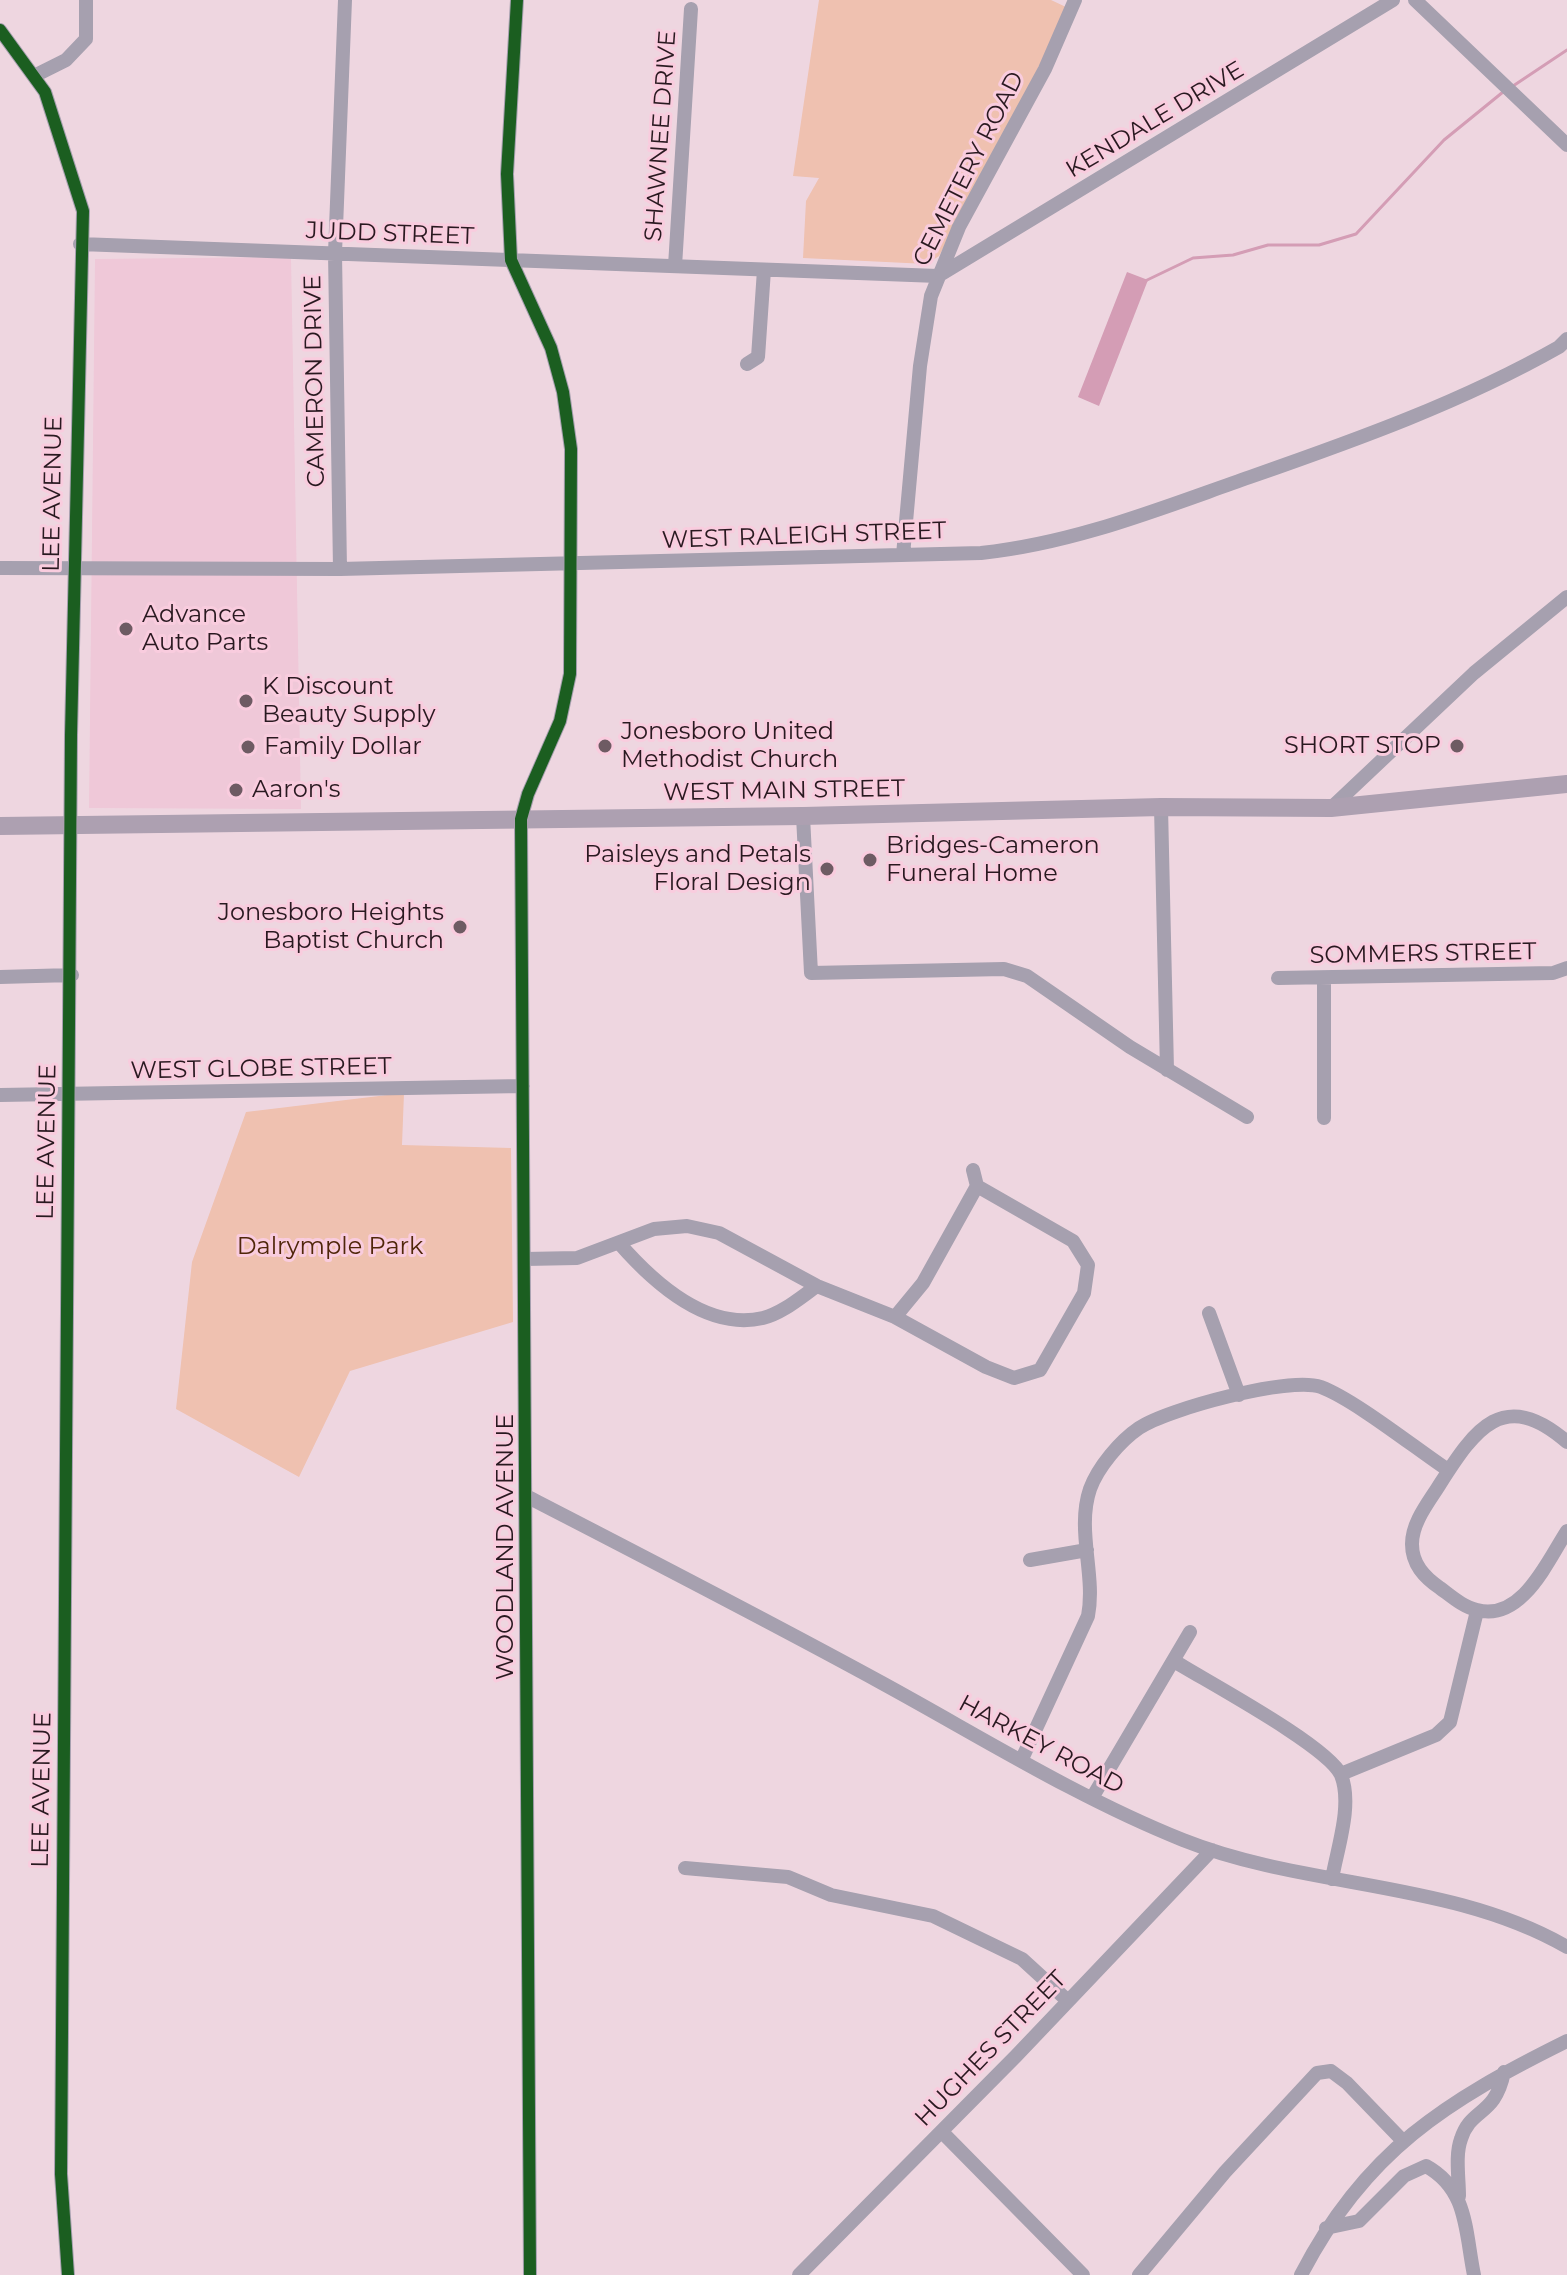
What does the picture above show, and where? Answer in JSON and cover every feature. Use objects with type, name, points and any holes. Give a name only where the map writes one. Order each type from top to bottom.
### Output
[{"type":"main road","name":"WEST MAIN STREET","points":[[2,822],[803,816],[1161,807],[1331,808],[1567,784]]},
{"type":"street","points":[[34,76],[66,60],[86,39],[86,0]]},
{"type":"street","name":"CAMERON DRIVE","points":[[340,569],[335,253],[345,0]]},
{"type":"street","points":[[511,260],[507,174],[517,0]]},
{"type":"street","name":"CEMETERY ROAD","points":[[903,555],[924,328],[938,276],[959,227],[1045,69],[1075,0]]},
{"type":"street","name":"KENDALE DRIVE","points":[[938,276],[1393,0]]},
{"type":"street","points":[[1415,0],[1567,145]]},
{"type":"street","name":"SHAWNEE DRIVE","points":[[675,266],[691,9]]},
{"type":"street","name":"LEE AVENUE","points":[[0,30],[34,76],[57,124],[83,211],[73,567],[61,2161],[68,2275]]},
{"type":"street","name":"JUDD STREET","points":[[80,244],[938,276]]},
{"type":"street","name":"WOODLAND AVENUE","points":[[511,260],[551,348],[563,392],[571,449],[569,678],[560,721],[528,794],[521,819],[528,1497],[530,2275]]},
{"type":"street","points":[[747,364],[758,357],[764,270]]},
{"type":"street","name":"WEST RALEIGH STREET","points":[[0,568],[340,569],[903,555],[1028,548],[1114,525],[1287,465],[1496,382],[1559,347],[1567,339]]},
{"type":"street","points":[[1331,808],[1474,673],[1567,597]]},
{"type":"street","points":[[1161,807],[1167,1070]]},
{"type":"street","points":[[803,816],[811,973],[1004,969],[1027,976],[1167,1070],[1247,1117]]},
{"type":"street","name":"SOMMERS STREET","points":[[1278,978],[1553,973],[1567,968]]},
{"type":"street","points":[[0,977],[72,975]]},
{"type":"street","points":[[1324,979],[1324,1118]]},
{"type":"street","name":"WEST GLOBE STREET","points":[[0,1095],[523,1086]]},
{"type":"street","points":[[895,1317],[923,1283],[977,1186],[973,1170]]},
{"type":"street","points":[[525,1259],[577,1258],[654,1229],[687,1226],[719,1233],[817,1286],[895,1317],[973,1361],[1014,1378],[1040,1370],[1084,1293],[1088,1265],[1073,1241],[977,1186]]},
{"type":"street","points":[[619,1243],[650,1278],[719,1316],[765,1318],[817,1286]]},
{"type":"street","points":[[1209,1313],[1239,1395]]},
{"type":"street","points":[[1021,1761],[1088,1616],[1092,1594],[1087,1550],[1089,1491],[1099,1472],[1127,1438],[1163,1416],[1293,1384],[1319,1387],[1448,1470]]},
{"type":"street","points":[[1567,1442],[1527,1417],[1503,1418],[1482,1425],[1448,1470],[1413,1529],[1411,1546],[1415,1566],[1431,1582],[1477,1611],[1502,1608],[1525,1594],[1567,1531]]},
{"type":"street","name":"HARKEY ROAD","points":[[528,1497],[881,1682],[1021,1761],[1159,1830],[1212,1850],[1458,1906],[1567,1947]]},
{"type":"street","points":[[1030,1560],[1087,1550]]},
{"type":"street","points":[[1341,1774],[1436,1735],[1450,1722],[1477,1611]]},
{"type":"street","points":[[1092,1798],[1190,1632]]},
{"type":"street","points":[[1174,1661],[1311,1746],[1341,1774],[1344,1808],[1332,1879]]},
{"type":"street","name":"HUGHES STREET","points":[[799,2275],[942,2132],[1212,1850]]},
{"type":"street","points":[[685,1868],[788,1877],[831,1895],[933,1916],[1022,1959],[1068,2001]]},
{"type":"street","points":[[1301,2275],[1326,2228],[1362,2180],[1402,2140],[1437,2112],[1504,2072],[1567,2041]]},
{"type":"street","points":[[1139,2275],[1225,2172],[1317,2073],[1331,2071],[1347,2083],[1402,2140]]},
{"type":"street","points":[[1474,2275],[1459,2196],[1460,2141],[1475,2117],[1488,2110],[1500,2094],[1504,2072]]},
{"type":"street","points":[[942,2132],[1083,2275]]},
{"type":"street","points":[[1326,2228],[1359,2221],[1404,2176],[1426,2166],[1446,2177],[1459,2196]]},
{"type":"shaded area","points":[[291,257],[301,809],[89,808],[95,259]]},
{"type":"shaded area","points":[[1127,272],[1148,280],[1099,406],[1078,397]]},
{"type":"green space","points":[[819,0],[1051,0],[1066,7],[1053,40],[939,256],[927,264],[803,258],[806,201],[819,178],[793,176]]},
{"type":"green space","name":"Dalrymple Park","points":[[404,1093],[402,1145],[511,1148],[513,1322],[350,1371],[299,1477],[176,1409],[192,1262],[246,1112]]},
{"type":"waterway","points":[[1513,86],[1567,50]]},
{"type":"waterway","points":[[1143,282],[1193,258],[1233,255],[1268,245],[1319,245],[1356,234],[1444,140],[1503,92]]},
{"type":"cycle path","points":[[517,0],[507,174],[511,260],[551,348],[563,392],[571,449],[570,674],[560,721],[528,794],[521,819],[530,2275]]},
{"type":"cycle path","points":[[0,30],[45,92],[83,211],[71,735],[61,2174],[68,2275]]},
{"type":"place","name":"Advance Auto Parts","points":[[126,629]]},
{"type":"place","name":"K Discount Beauty Supply","points":[[246,701]]},
{"type":"place","name":"Jonesboro United Methodist Church","points":[[605,746]]},
{"type":"place","name":"SHORT STOP","points":[[1457,746]]},
{"type":"place","name":"Family Dollar","points":[[248,747]]},
{"type":"place","name":"Aaron's","points":[[236,790]]},
{"type":"place","name":"Bridges-Cameron Funeral Home","points":[[870,860]]},
{"type":"place","name":"Paisleys and Petals Floral Design","points":[[827,869]]},
{"type":"place","name":"Jonesboro Heights Baptist Church","points":[[460,927]]}]
